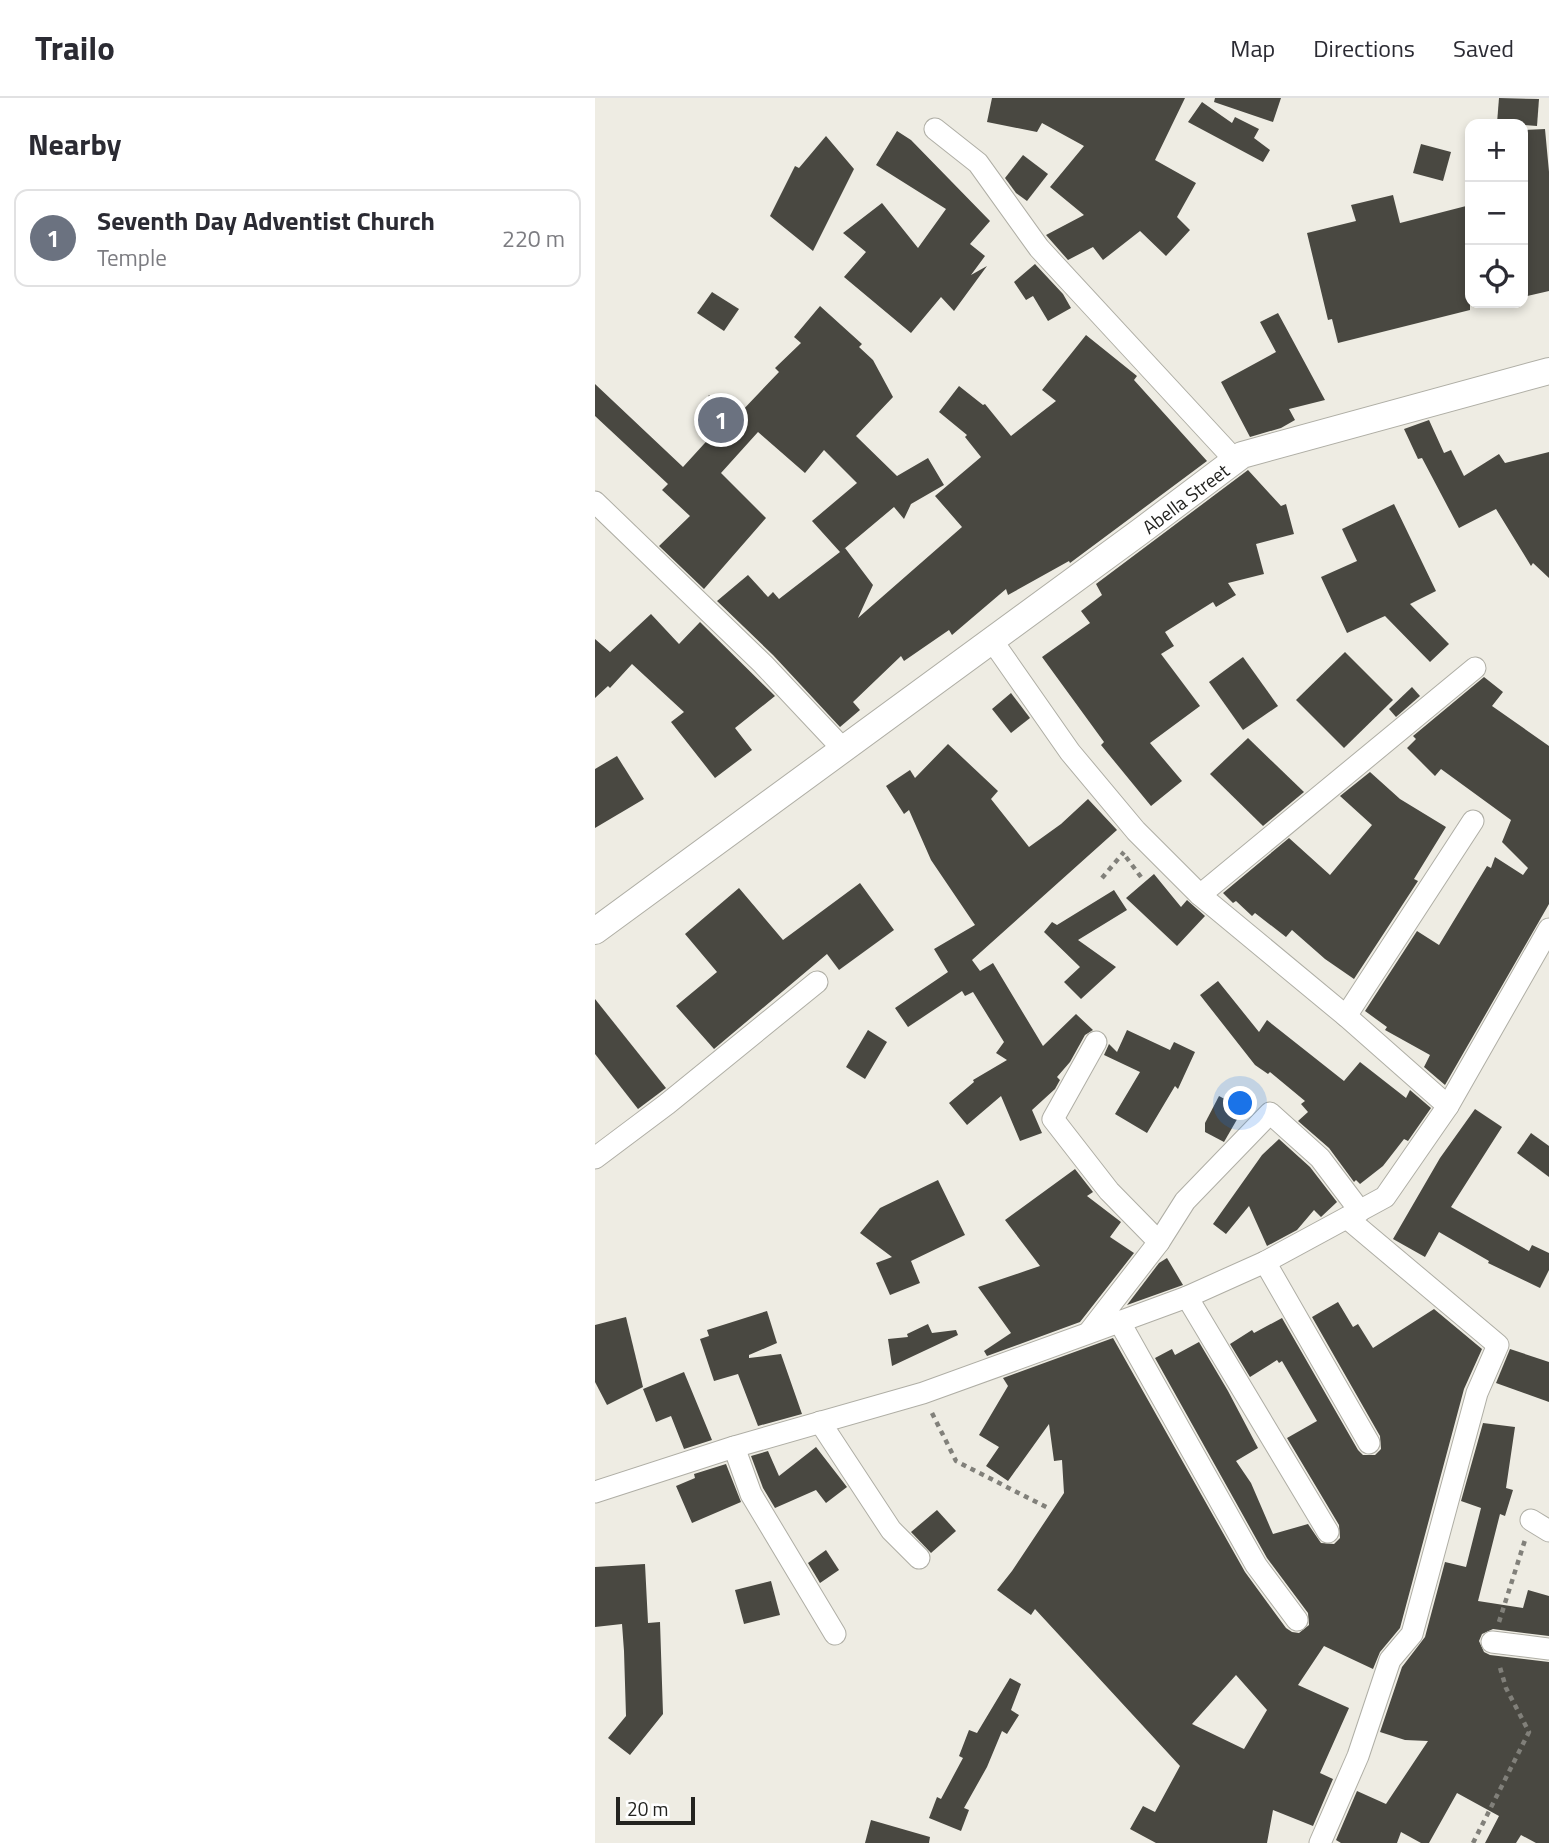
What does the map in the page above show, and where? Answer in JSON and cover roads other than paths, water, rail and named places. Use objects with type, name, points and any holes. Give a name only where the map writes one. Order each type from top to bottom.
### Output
[{"type":"street","points":[[935,129],[978,163],[1039,248],[1235,460]]},
{"type":"street","name":"Abella Street","points":[[595,931],[1242,455],[1549,371]]},
{"type":"street","points":[[595,502],[763,664],[843,749]]},
{"type":"street","points":[[991,639],[1070,752],[1136,831],[1200,895],[1346,1016],[1448,1106]]},
{"type":"street","points":[[1200,895],[1475,668]]},
{"type":"street","points":[[1346,1016],[1473,821]]},
{"type":"street","points":[[595,1492],[734,1447],[923,1393],[1187,1297],[1265,1262],[1385,1197],[1448,1106],[1549,929]]},
{"type":"street","points":[[595,1158],[667,1104],[817,982]]},
{"type":"street","points":[[1096,1042],[1053,1119],[1109,1191],[1160,1242]]},
{"type":"street","points":[[1089,1333],[1160,1242],[1185,1201],[1270,1113],[1319,1158],[1353,1214],[1499,1345],[1477,1393],[1412,1634],[1390,1660],[1358,1756],[1320,1843]]},
{"type":"street","points":[[1265,1262],[1369,1443]]},
{"type":"street","points":[[1187,1297],[1328,1532]]},
{"type":"street","points":[[1119,1321],[1256,1565],[1297,1620]]},
{"type":"street","points":[[820,1422],[891,1530],[919,1558]]},
{"type":"street","points":[[734,1447],[751,1494],[835,1634]]},
{"type":"street","points":[[1492,1642],[1549,1649]]},
{"type":"place","name":"Seventh Day Adventist Church","points":[[721,420]]}]
